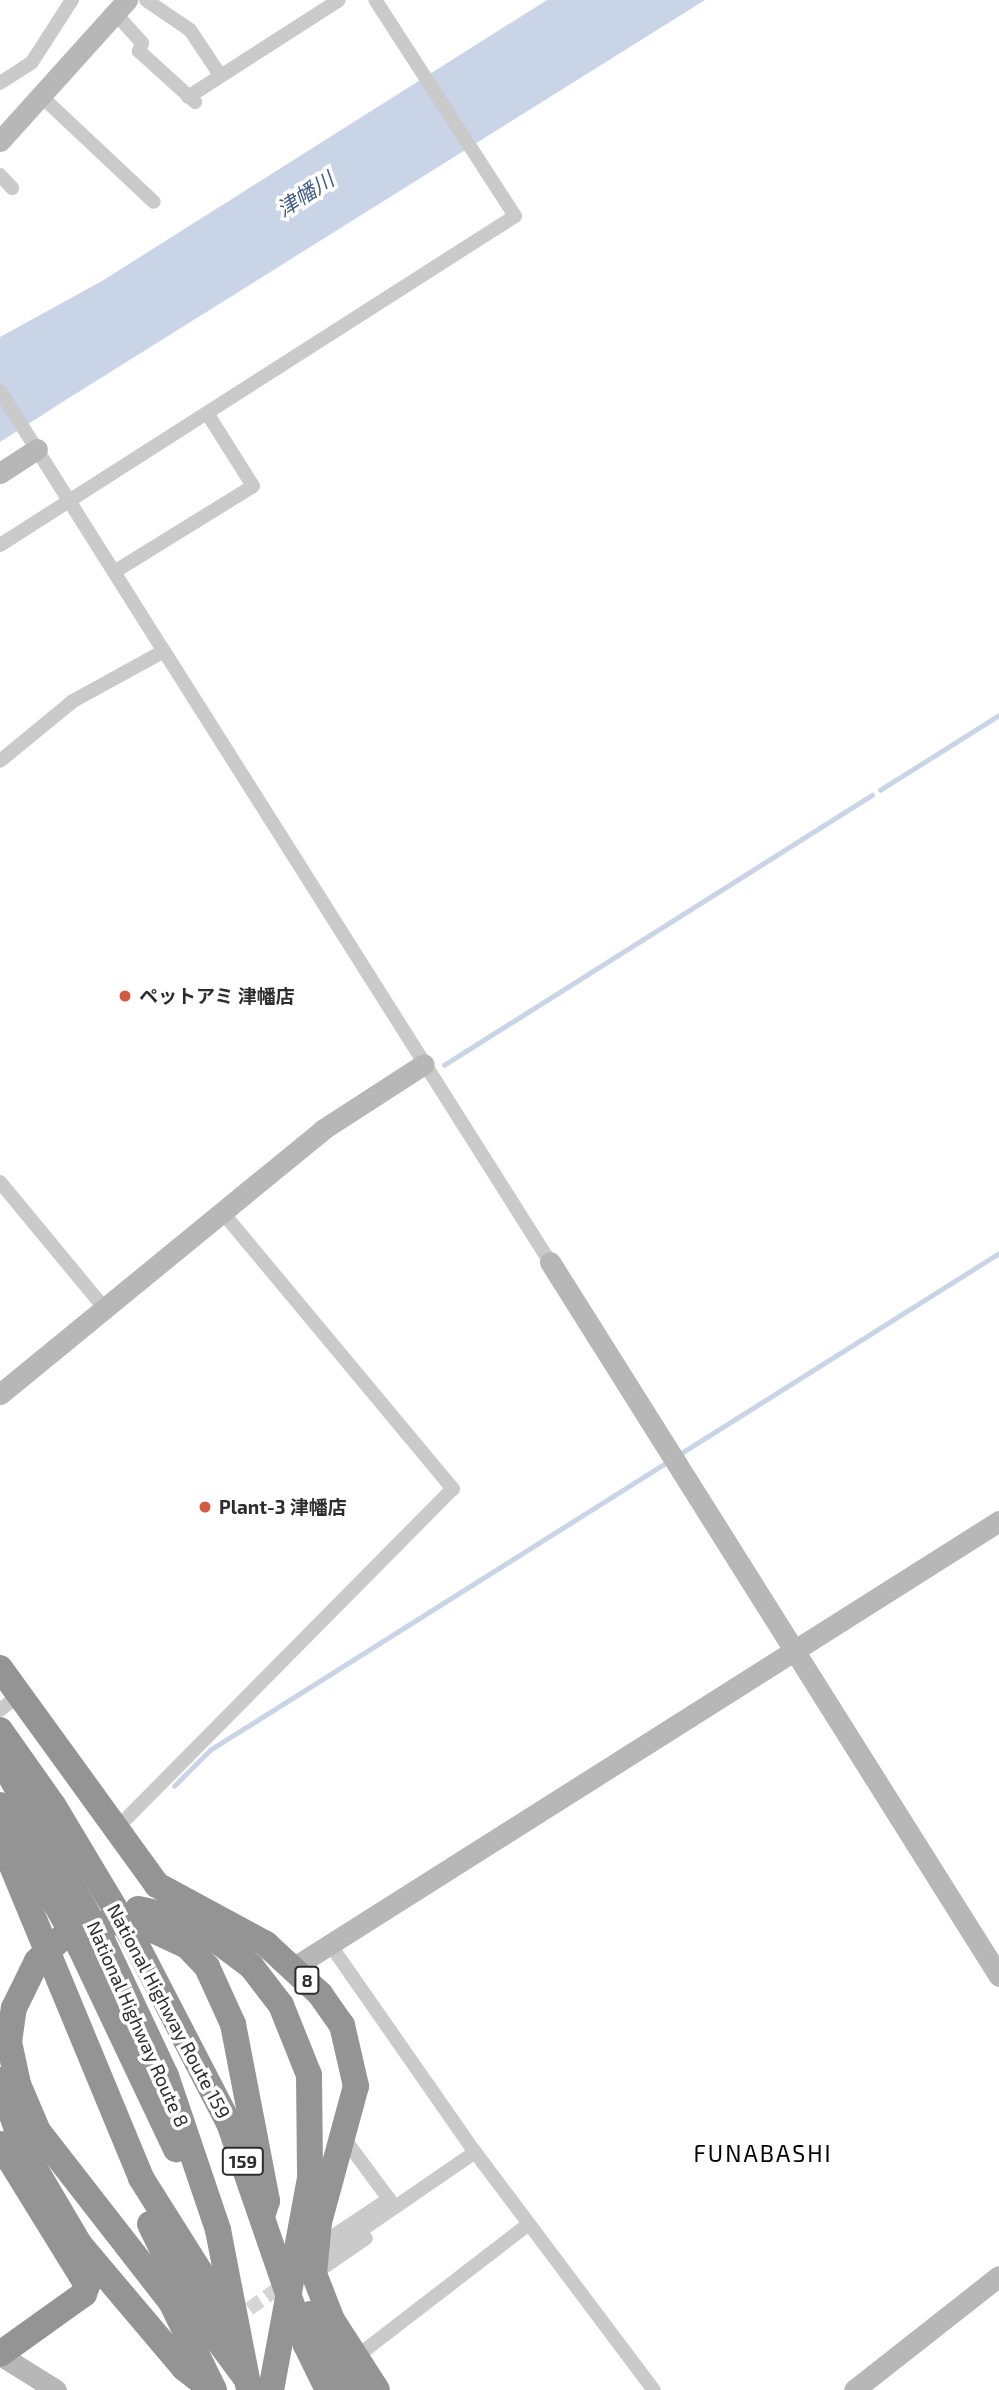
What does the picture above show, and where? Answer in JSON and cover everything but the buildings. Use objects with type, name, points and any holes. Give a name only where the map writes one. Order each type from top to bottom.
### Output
[{"type":"highway","name":"8","points":[[0,1668],[9,1703],[52,1735],[116,1830],[158,1885],[239,1925],[294,1967],[332,2008],[350,2044],[356,2086],[343,2137],[320,2257]]},
{"type":"highway","name":"National Highway Route 159","points":[[0,1730],[135,1942],[229,2123],[263,2213],[306,2345],[328,2390]]},
{"type":"highway","name":"National Highway Route 8","points":[[0,1758],[58,1908]]},
{"type":"highway","name":"National Highway Route 8","points":[[0,1805],[58,1908],[91,1943],[188,2135],[224,2258],[250,2390]]},
{"type":"highway","points":[[0,1837],[58,1908],[55,1966],[115,2116],[171,2234],[280,2390]]},
{"type":"highway","points":[[0,2009],[12,1971],[30,1943],[53,1925],[103,1908],[175,1917],[235,1951],[281,2005],[309,2075],[313,2130],[310,2178],[271,2390]]},
{"type":"highway","points":[[213,2390],[190,2333],[133,2250],[38,2132],[18,2084],[9,2042],[23,1982],[61,1939],[83,1928],[109,1922],[140,1924],[187,1946],[207,1967],[233,2024],[267,2201],[263,2213]]},
{"type":"highway","name":"National Highway Route 8","points":[[91,1943],[176,2149],[222,2306],[233,2390]]},
{"type":"highway","points":[[0,2080],[24,2151],[80,2245],[191,2379],[213,2390]]},
{"type":"highway","points":[[115,2116],[124,2165],[165,2259],[185,2296],[256,2390]]},
{"type":"highway","points":[[0,2144],[87,2285],[84,2294],[0,2355]]},
{"type":"highway","points":[[274,2249],[353,2390]]},
{"type":"highway","points":[[320,2257],[331,2320],[377,2390]]},
{"type":"street","points":[[0,83],[32,62],[72,0]]},
{"type":"street","points":[[146,0],[190,30],[220,75]]},
{"type":"street","points":[[2,132],[121,7],[142,43],[139,51],[191,99],[220,75],[339,0]]},
{"type":"street","points":[[0,545],[515,216],[416,58],[375,0]]},
{"type":"street","points":[[40,95],[154,202]]},
{"type":"street","points":[[0,175],[12,188]]},
{"type":"street","points":[[0,391],[999,1976]]},
{"type":"street","points":[[114,572],[253,486],[207,413]]},
{"type":"street","points":[[0,473],[37,449]]},
{"type":"street","points":[[0,761],[74,701],[164,651]]},
{"type":"street","points":[[0,1394],[322,1130],[424,1065]]},
{"type":"street","points":[[0,1182],[105,1309]]},
{"type":"street","points":[[116,1830],[453,1489],[222,1212]]},
{"type":"street","points":[[294,1967],[999,1521]]},
{"type":"street","points":[[329,1943],[475,2152],[654,2390]]},
{"type":"street","points":[[320,2257],[397,2217],[392,2203],[343,2137]]},
{"type":"street","points":[[320,2257],[392,2203],[475,2152]]},
{"type":"street","points":[[356,2357],[529,2224]]},
{"type":"street","points":[[854,2390],[999,2276]]},
{"type":"street","points":[[0,2355],[56,2390]]},
{"type":"water","name":"津幡川","points":[[547,0],[705,0],[72,396],[0,442],[0,337],[102,281]]},
{"type":"waterway","points":[[880,790],[999,715]]},
{"type":"waterway","points":[[444,1065],[872,795]]},
{"type":"waterway","points":[[680,1454],[999,1253]]},
{"type":"waterway","points":[[174,1786],[210,1750],[669,1461]]},
{"type":"tunnel","points":[[232,2321],[287,2282]]},
{"type":"place","name":"ペットアミ 津幡店","points":[[125,996]]},
{"type":"place","name":"Plant-3 津幡店","points":[[205,1507]]},
{"type":"district","name":"FUNABASHI","points":[[763,2153]]}]
